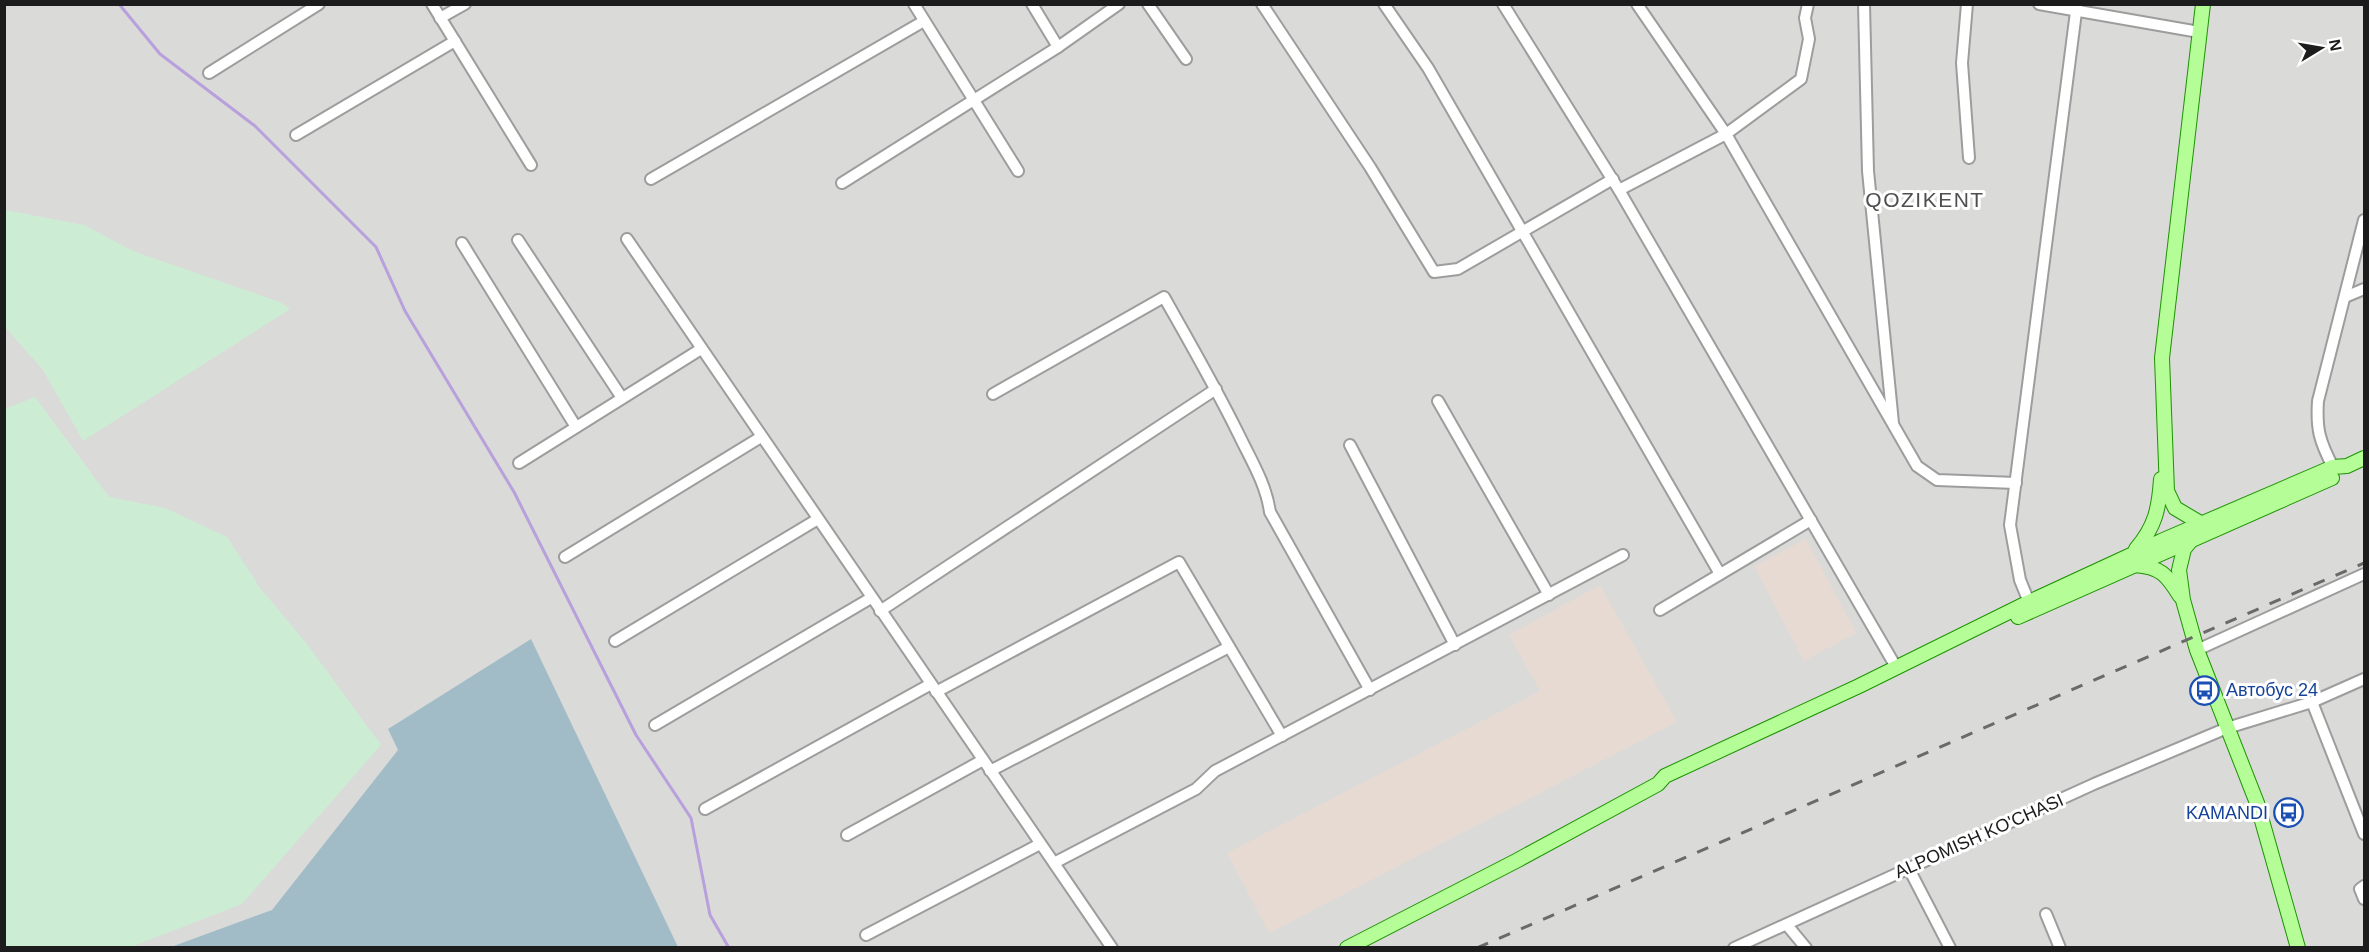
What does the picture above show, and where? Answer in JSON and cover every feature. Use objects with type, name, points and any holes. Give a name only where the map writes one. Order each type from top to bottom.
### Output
[{"type":"main road","points":[[2202,524],[2175,508],[2167,491],[2162,358],[2203,4]]},
{"type":"main road","points":[[2133,560],[2150,532],[2159,504],[2164,444]]},
{"type":"main road","points":[[1658,784],[1668,784],[2133,560],[2202,524],[2364,458]]},
{"type":"main road","points":[[1347,948],[1516,861],[1658,784],[1665,776],[2029,602],[2193,538],[2336,476],[2340,467]]},
{"type":"main road","points":[[2193,538],[2184,549],[2180,570],[2183,600],[2197,650],[2260,812],[2298,948]]},
{"type":"main road","points":[[2133,560],[2167,575],[2183,600]]},
{"type":"street","points":[[209,73],[319,4]]},
{"type":"street","points":[[432,4],[531,165]]},
{"type":"street","points":[[441,18],[465,4]]},
{"type":"street","points":[[914,4],[972,101],[1018,171]]},
{"type":"street","points":[[1032,4],[1058,47]]},
{"type":"street","points":[[842,183],[1058,47],[1119,4]]},
{"type":"street","points":[[1148,4],[1186,59]]},
{"type":"street","points":[[1262,4],[1370,166],[1434,272],[1458,269],[1613,179]]},
{"type":"street","points":[[1384,4],[1428,68],[1720,574]]},
{"type":"street","points":[[1503,4],[1620,189],[1896,667]]},
{"type":"street","points":[[1637,4],[1726,135],[1917,466],[1938,480],[2016,483]]},
{"type":"street","points":[[1620,189],[1726,135],[1801,79],[1809,39],[1805,18],[1808,4]]},
{"type":"street","points":[[1864,4],[1868,171],[1893,427]]},
{"type":"street","points":[[1967,4],[1962,63],[1969,158]]},
{"type":"street","points":[[2039,4],[2077,7],[2199,32]]},
{"type":"street","points":[[2029,602],[2020,580],[2010,525],[2077,7]]},
{"type":"street","points":[[651,179],[924,21]]},
{"type":"street","points":[[296,135],[455,41]]},
{"type":"street","points":[[2340,467],[2320,441],[2317,426],[2318,401],[2364,220]]},
{"type":"street","points":[[627,239],[1112,948]]},
{"type":"street","points":[[518,240],[622,398]]},
{"type":"street","points":[[462,243],[576,427]]},
{"type":"street","points":[[2345,297],[2364,288]]},
{"type":"street","points":[[993,394],[1164,297],[1216,389],[1264,486],[1270,512],[1370,690]]},
{"type":"street","points":[[519,463],[701,349]]},
{"type":"street","points":[[880,611],[1216,389]]},
{"type":"street","points":[[1438,401],[1549,595]]},
{"type":"street","points":[[565,557],[761,437]]},
{"type":"street","points":[[1350,445],[1455,645]]},
{"type":"street","points":[[615,641],[818,519]]},
{"type":"street","points":[[1660,610],[1811,520]]},
{"type":"street","points":[[1054,863],[1196,789],[1215,771],[1623,555]]},
{"type":"street","points":[[705,809],[933,688],[1179,562],[1281,736]]},
{"type":"street","points":[[2197,650],[2364,574]]},
{"type":"street","points":[[655,725],[871,598]]},
{"type":"street","points":[[990,771],[1229,647]]},
{"type":"street","name":"ALPOMISH KO'CHASI","points":[[1734,948],[1908,867],[2228,728],[2312,702],[2364,680]]},
{"type":"street","points":[[2312,702],[2364,834]]},
{"type":"street","points":[[847,835],[983,760]]},
{"type":"street","points":[[866,934],[1040,844]]},
{"type":"street","points":[[1908,867],[1950,948]]},
{"type":"street","points":[[2364,886],[2360,890],[2364,899]]},
{"type":"street","points":[[2046,914],[2060,948]]},
{"type":"street","points":[[1787,925],[1806,948]]},
{"type":"shaded area","points":[[5,5],[2364,5],[2364,947],[5,948]]},
{"type":"shaded area","points":[[1806,539],[1856,633],[1804,661],[1754,566]]},
{"type":"shaded area","points":[[1600,585],[1677,722],[1269,933],[1227,853],[1540,691],[1509,635]]},
{"type":"shaded area","points":[[531,639],[678,947],[171,947],[272,910],[398,750],[388,729]]},
{"type":"green space","points":[[5,210],[84,225],[133,251],[280,302],[290,309],[83,441],[43,370],[5,327]]},
{"type":"green space","points":[[35,397],[109,497],[165,508],[227,537],[260,588],[307,644],[381,745],[242,904],[131,947],[5,947],[5,409]]},
{"type":"waterway","points":[[119,4],[160,54],[255,126],[376,247],[405,311],[514,492],[636,735],[691,818],[710,915],[729,948]]},
{"type":"railway","points":[[1477,948],[2364,563]]},
{"type":"place","name":"Автобус 24","points":[[2205,690]]},
{"type":"place","name":"KAMANDI","points":[[2289,813]]},
{"type":"district","name":"QOZIKENT","points":[[1925,200]]}]
